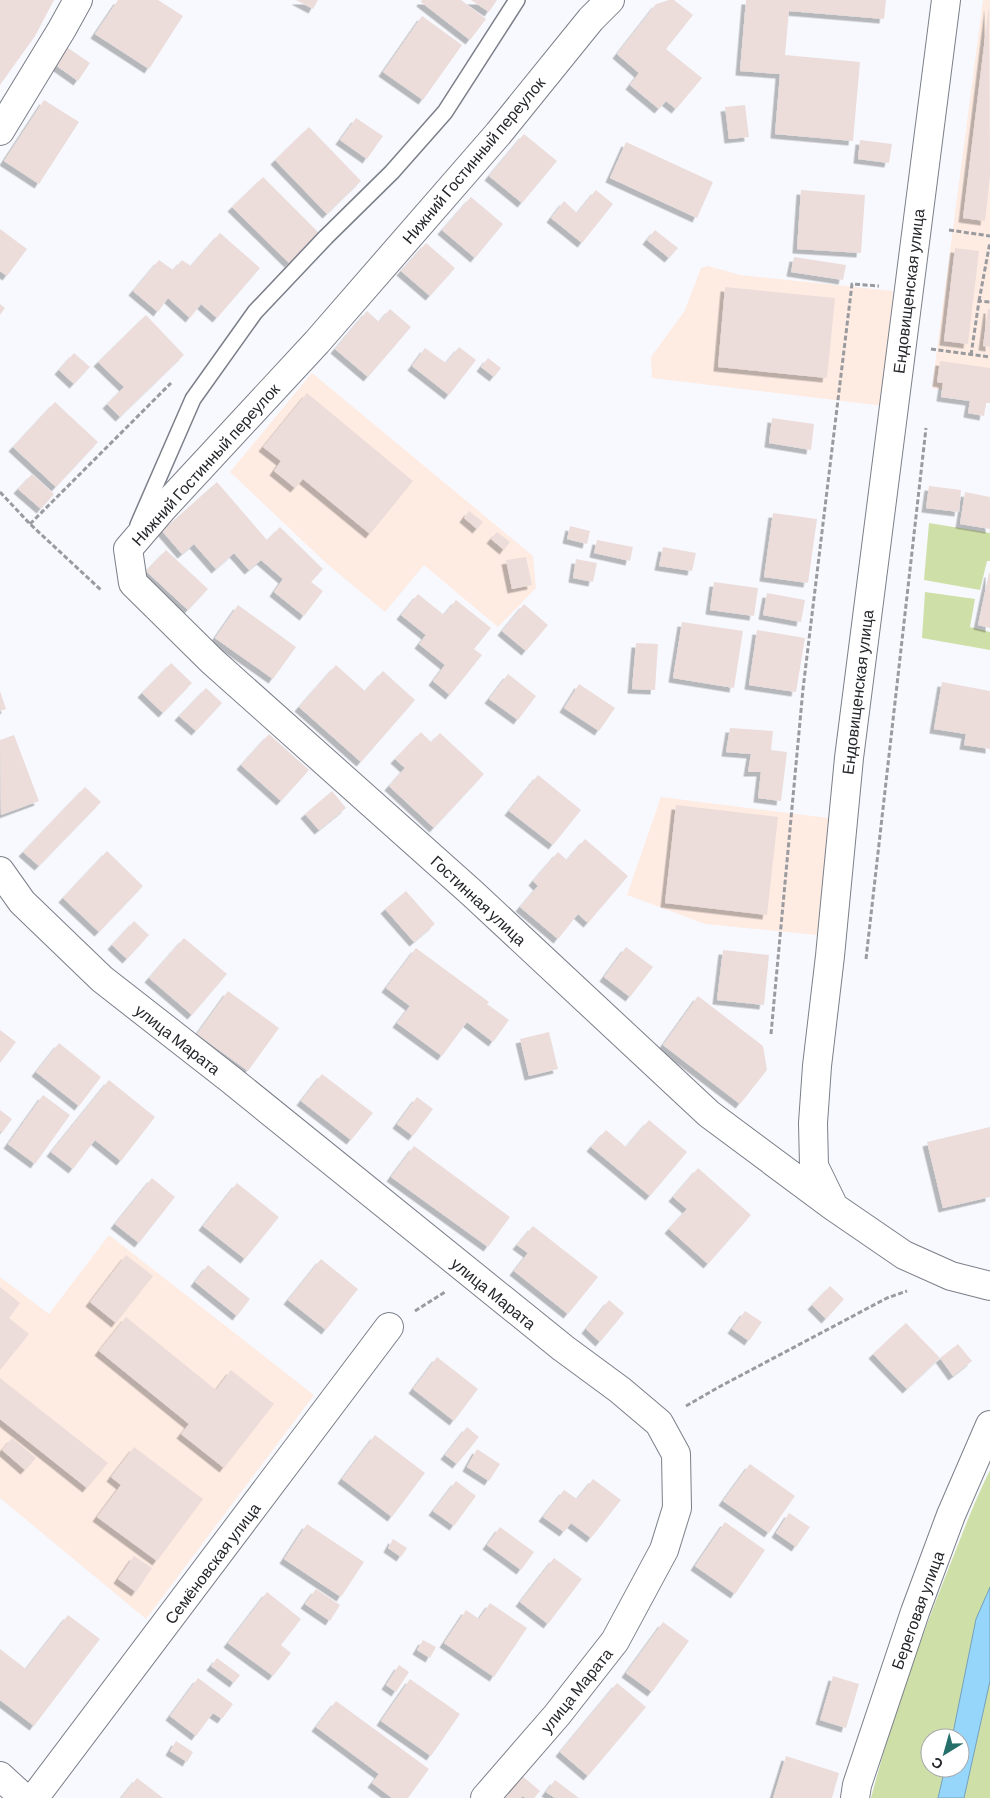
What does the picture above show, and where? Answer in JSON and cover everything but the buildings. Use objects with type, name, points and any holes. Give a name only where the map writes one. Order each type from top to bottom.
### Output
[{"type":"street","points":[[0,131],[78,0]]},
{"type":"street","name":"Нижний Гостинный переулок","points":[[128,549],[323,334],[498,134],[591,19],[610,0]]},
{"type":"street","name":"Ендовищенская улица","points":[[946,0],[849,758],[830,956],[817,1066],[813,1122],[814,1166],[834,1207],[904,1255],[951,1276],[990,1286]]},
{"type":"street","points":[[128,549],[133,583]]},
{"type":"street","name":"Гостинная улица","points":[[133,583],[212,661],[472,893],[708,1114],[834,1207]]},
{"type":"street","name":"улица Марата","points":[[0,872],[22,902],[102,979],[230,1079],[563,1348],[620,1390],[659,1423],[676,1454],[677,1508],[664,1550],[615,1641],[557,1715],[485,1798]]},
{"type":"street","name":"Семёновская улица","points":[[34,1798],[388,1327]]},
{"type":"street","name":"Береговая улица","points":[[855,1798],[915,1612],[951,1515],[990,1425]]},
{"type":"street","points":[[0,1776],[24,1798]]},
{"type":"lane","name":"Нижний Гостинный переулок","points":[[128,549],[193,399],[255,312],[326,237],[392,172],[445,112],[517,0]]},
{"type":"path","points":[[916,224],[990,236]]},
{"type":"path","points":[[971,355],[990,242]]},
{"type":"path","points":[[771,1034],[803,689],[852,284],[909,287]]},
{"type":"path","points":[[979,301],[990,302]]},
{"type":"path","points":[[901,345],[990,357]]},
{"type":"path","points":[[30,524],[175,379]]},
{"type":"path","points":[[866,958],[926,422]]},
{"type":"path","points":[[0,492],[30,524],[110,598],[133,583]]},
{"type":"path","points":[[388,1327],[472,1275]]},
{"type":"path","points":[[659,1423],[719,1387],[887,1298]]},
{"type":"shaded area","points":[[983,0],[990,0],[990,397],[932,388]]},
{"type":"shaded area","points":[[708,266],[740,275],[893,291],[884,406],[652,378],[651,357],[684,312],[701,268]]},
{"type":"shaded area","points":[[312,373],[533,556],[536,588],[498,627],[424,565],[385,612],[326,563],[230,472]]},
{"type":"shaded area","points":[[661,797],[829,818],[817,935],[705,924],[627,895]]},
{"type":"shaded area","points":[[109,1235],[314,1395],[146,1619],[0,1498],[0,1277],[49,1314]]},
{"type":"green space","points":[[929,523],[990,533],[990,561],[987,561],[980,590],[924,580]]},
{"type":"green space","points":[[925,592],[975,599],[970,627],[990,632],[990,650],[922,638]]},
{"type":"green space","points":[[990,1470],[990,1798],[871,1798],[887,1741],[915,1658],[972,1509]]},
{"type":"water","points":[[990,1587],[990,1681],[970,1771],[970,1728],[954,1728],[976,1619]]},
{"type":"water","points":[[943,1778],[968,1778],[964,1798],[938,1798]]}]
